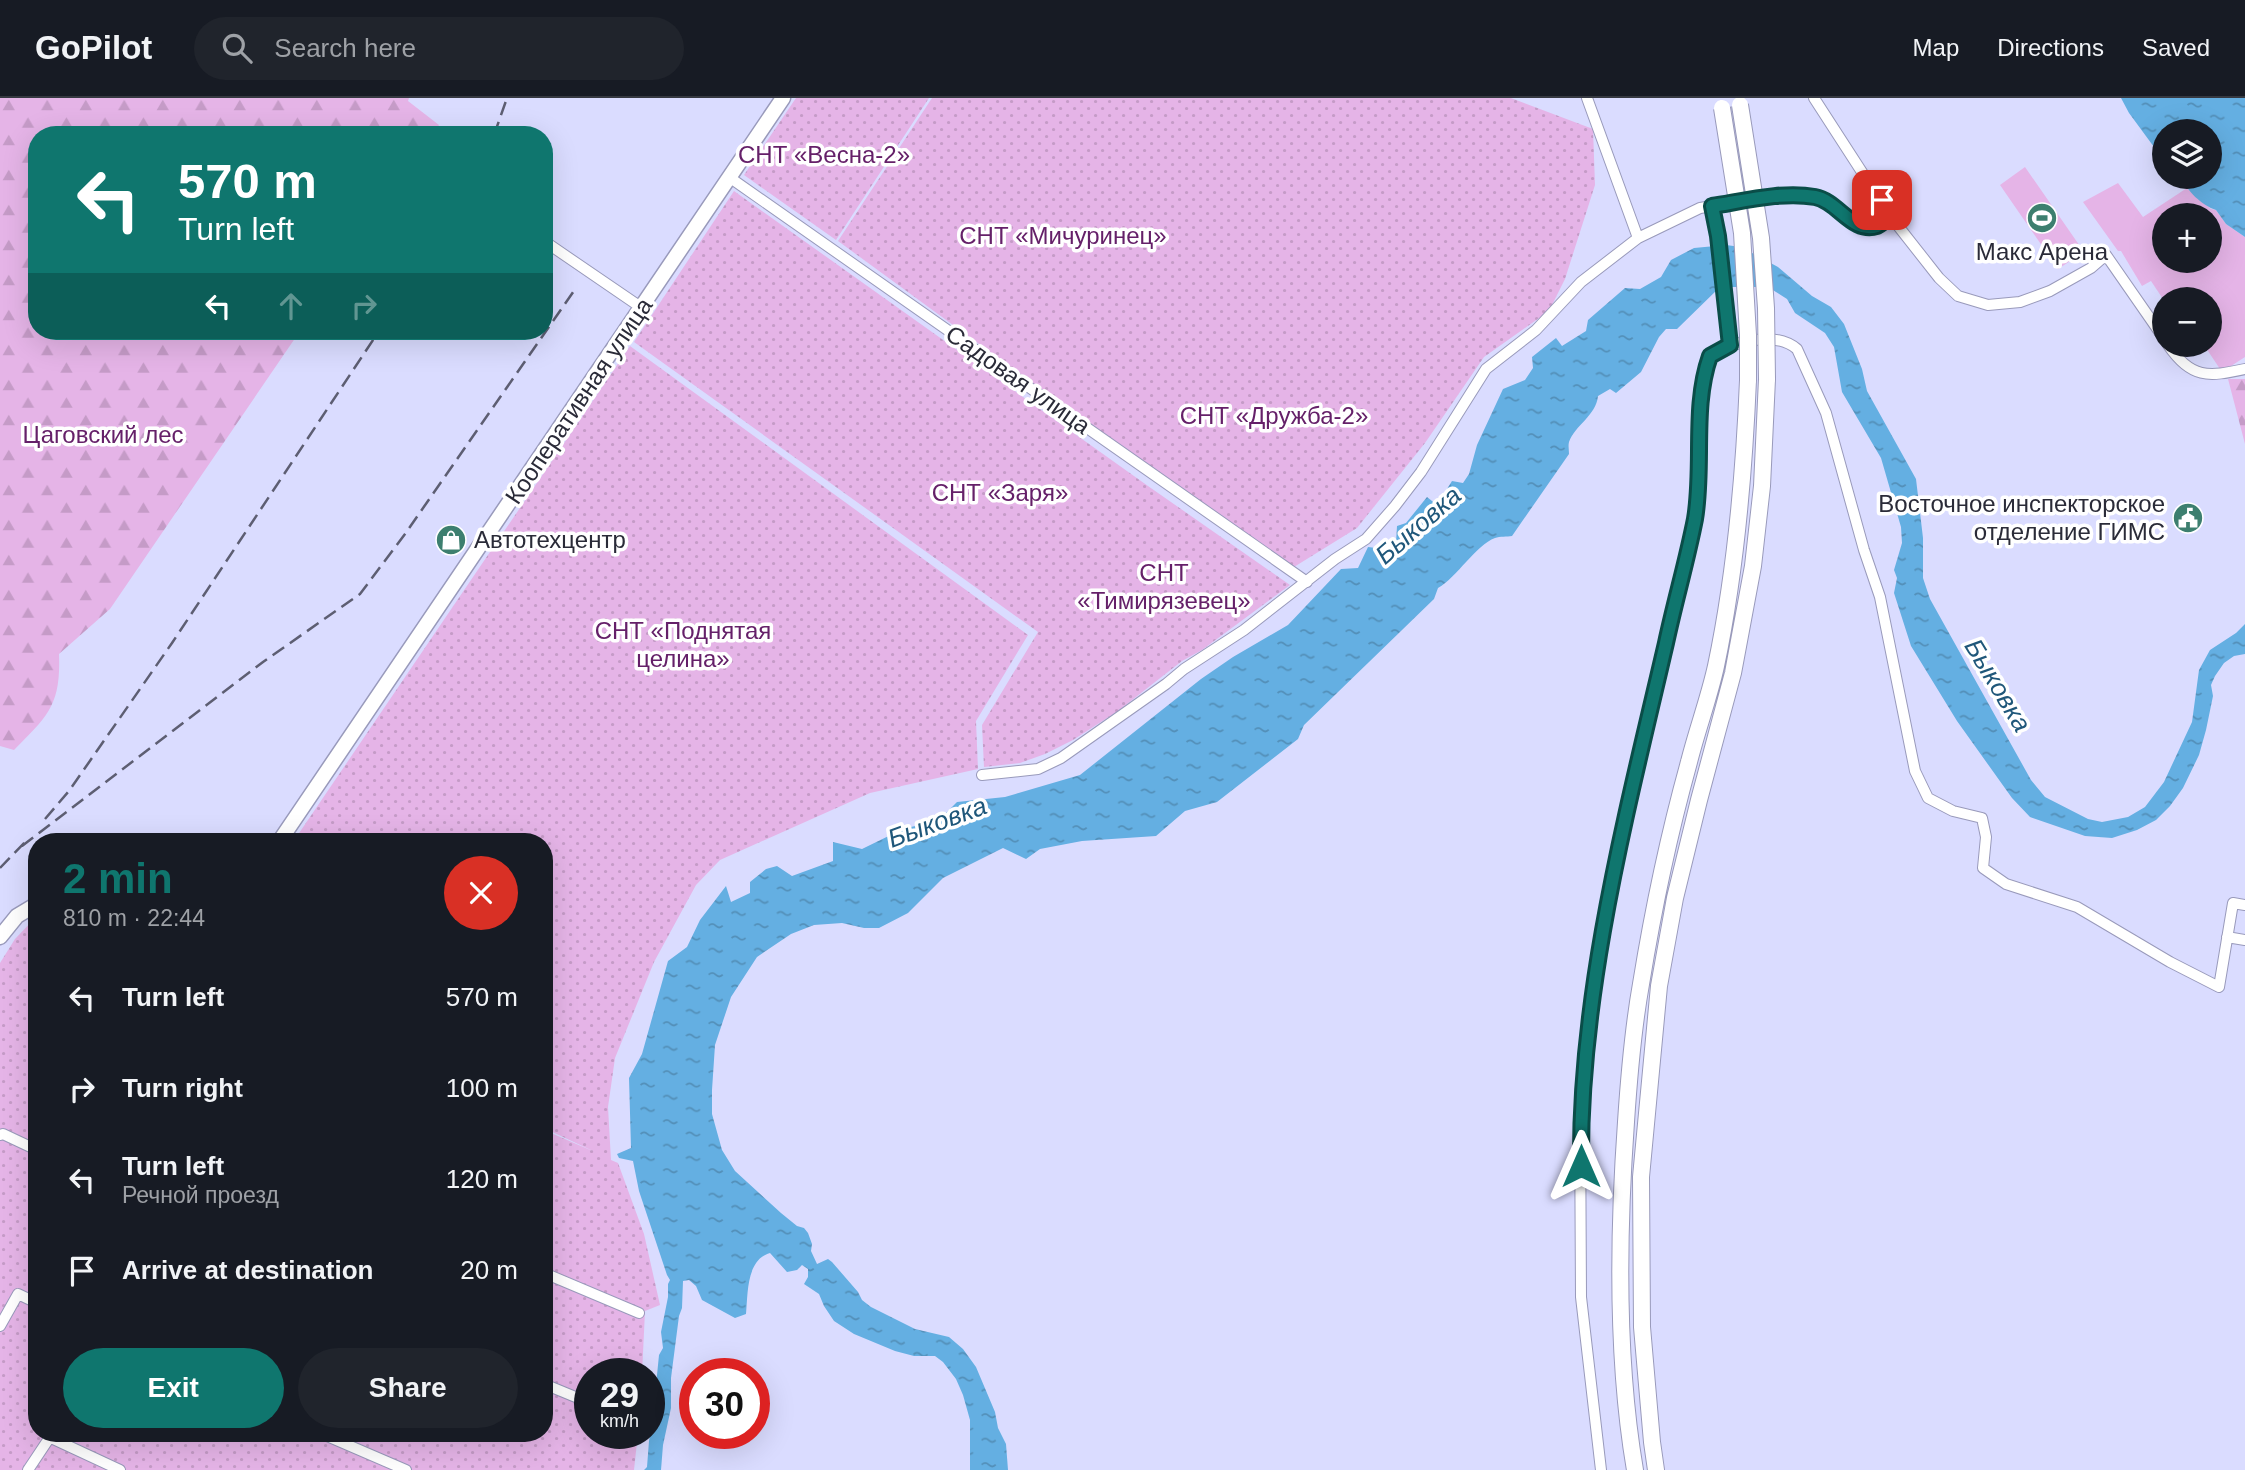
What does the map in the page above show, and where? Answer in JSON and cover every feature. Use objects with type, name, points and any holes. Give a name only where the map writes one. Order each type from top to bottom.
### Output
[{"type":"main road","name":"Кооперативная улица","points":[[285,833],[783,98]]},
{"type":"main road","points":[[1656,1470],[1642,1327],[1641,1177],[1658,986],[1675,898],[1733,673],[1754,566],[1762,486],[1767,379],[1766,308],[1761,238],[1739,101]]},
{"type":"main road","points":[[1635,1470],[1630,1442],[1622,1328],[1622,1173],[1640,985],[1688,763],[1716,668],[1735,561],[1744,477],[1748,380],[1747,323],[1741,233],[1721,103]]},
{"type":"main road","points":[[0,937],[17,916],[28,909]]},
{"type":"street","points":[[1587,98],[1638,238]]},
{"type":"street","points":[[1814,98],[1891,217],[1950,290],[1958,296],[1989,305],[2020,302],[2050,291],[2091,268],[2106,255],[2152,321]]},
{"type":"street","name":"Садовая улица","points":[[729,177],[1307,582]]},
{"type":"street","points":[[982,775],[1038,769],[1062,758],[1166,684],[1184,668],[1244,630],[1335,559],[1366,539],[1421,472],[1486,369],[1536,330],[1581,282],[1638,238],[1699,208],[1778,195],[1817,197],[1838,209],[1856,225],[1876,226],[1891,217]]},
{"type":"street","points":[[1712,206],[1730,345]]},
{"type":"street","points":[[553,247],[642,308]]},
{"type":"street","points":[[1601,1470],[1581,1297],[1580,1113],[1595,982],[1628,809],[1695,516],[1702,378],[1710,356],[1730,345],[1757,339],[1788,342],[1797,349],[1826,412],[1864,550],[1880,597],[1915,771],[1928,798],[1953,811],[1982,818],[1986,837],[1983,868],[2006,884],[2077,907],[2170,962],[2219,987],[2233,903],[2245,905]]},
{"type":"street","points":[[2176,357],[2195,372],[2220,374],[2245,369]]},
{"type":"street","points":[[2227,937],[2245,940]]},
{"type":"street","points":[[0,1135],[28,1146]]},
{"type":"street","points":[[553,1277],[639,1313]]},
{"type":"street","points":[[0,1326],[18,1294],[28,1299]]},
{"type":"street","points":[[553,1388],[574,1396]]},
{"type":"street","points":[[28,1470],[46,1442]]},
{"type":"street","points":[[64,1442],[120,1470]]},
{"type":"street","points":[[341,1442],[406,1470]]},
{"type":"green space","name":"Цаговский лес","points":[[0,98],[409,98],[408,101],[438,126],[28,126],[28,340],[294,340],[110,609],[59,654],[58,686],[44,718],[14,750],[0,746]]},
{"type":"green space","name":"СНТ «Весна-2»","points":[[796,98],[929,98],[836,240],[744,175]]},
{"type":"green space","points":[[932,98],[1511,98],[1593,129],[1595,185],[1565,279],[1549,311],[1484,357],[1425,443],[1357,528],[1294,567],[1139,461],[838,241]]},
{"type":"green space","name":"Макс Арена","points":[[2025,167],[2084,252],[2058,269],[2000,185]]},
{"type":"green space","points":[[2118,183],[2143,217],[2152,211],[2152,273],[2222,273],[2222,218],[2245,237],[2245,357],[2220,369],[2212,357],[2222,357],[2222,287],[2155,287],[2151,281],[2142,286],[2121,251],[2118,251],[2083,202]]},
{"type":"green space","points":[[2185,189],[2204,203],[2164,203]]},
{"type":"green space","name":"СНТ «Заря»","points":[[734,191],[1290,585],[1202,650],[1182,661],[1118,711],[1073,740],[1020,763],[984,767],[982,725],[1038,632],[634,342]]},
{"type":"green space","name":"СНТ «Поднятая целина»","points":[[630,346],[1028,635],[976,721],[978,769],[870,793],[720,860],[696,885],[654,962],[615,1058],[608,1107],[611,1160],[618,1163],[644,1234],[660,1305],[645,1311],[643,1358],[574,1358],[574,1449],[636,1449],[634,1470],[0,1470],[0,963],[15,939],[28,925],[28,1442],[553,1442],[553,1134],[595,1152],[553,1132],[553,833],[299,833]]},
{"type":"green space","points":[[2228,379],[2245,379],[2245,444]]},
{"type":"water","points":[[2121,98],[2245,98],[2245,237],[2222,218],[2222,203],[2203,203],[2189,189],[2222,189],[2222,119],[2152,119],[2152,144]]},
{"type":"water","name":"Быковка","points":[[1726,245],[1741,247],[1778,267],[1812,296],[1831,307],[1844,324],[1862,369],[1867,391],[1916,479],[1923,538],[1923,578],[1930,599],[2031,780],[2045,797],[2088,819],[2102,822],[2128,817],[2145,807],[2164,782],[2192,722],[2199,670],[2210,650],[2245,624],[2245,654],[2234,656],[2224,663],[2215,676],[2211,685],[2213,696],[2199,755],[2183,788],[2170,806],[2156,820],[2112,838],[2085,836],[2030,817],[2012,798],[1957,721],[1911,646],[1894,593],[1897,578],[1894,570],[1902,543],[1901,527],[1881,458],[1842,392],[1834,347],[1825,333],[1795,313],[1787,299],[1768,287],[1720,287],[1677,329],[1666,329],[1641,372],[1616,393],[1610,389],[1598,396],[1593,409],[1572,436],[1569,454],[1512,536],[1495,538],[1481,547],[1438,588],[1434,599],[1304,725],[1298,739],[1217,802],[1185,811],[1156,836],[1082,841],[1040,849],[1026,859],[1003,848],[943,878],[908,913],[879,928],[842,923],[814,925],[791,934],[757,957],[731,997],[715,1045],[712,1090],[712,1114],[722,1150],[735,1171],[781,1213],[797,1226],[804,1228],[817,1264],[828,1259],[832,1262],[862,1300],[871,1307],[915,1329],[949,1337],[963,1349],[976,1367],[995,1412],[998,1428],[1006,1444],[1008,1470],[970,1470],[970,1420],[956,1379],[943,1362],[935,1356],[914,1356],[895,1351],[854,1334],[834,1321],[819,1294],[804,1284],[808,1269],[802,1265],[797,1270],[787,1272],[770,1253],[762,1257],[752,1270],[746,1314],[735,1318],[702,1300],[696,1286],[689,1280],[683,1281],[682,1308],[671,1378],[671,1408],[665,1436],[665,1358],[659,1358],[663,1348],[661,1332],[670,1280],[639,1191],[633,1161],[619,1158],[617,1154],[631,1148],[629,1078],[642,1054],[668,961],[687,947],[700,920],[726,886],[731,902],[750,893],[750,882],[766,869],[777,866],[792,876],[833,861],[833,842],[862,849],[905,828],[937,822],[957,802],[1005,797],[1080,775],[1201,679],[1288,625],[1341,569],[1358,568],[1368,547],[1384,549],[1396,543],[1397,526],[1406,523],[1427,497],[1437,505],[1452,481],[1463,483],[1503,389],[1525,380],[1533,368],[1532,357],[1556,338],[1562,346],[1586,331],[1588,320],[1625,288],[1640,289],[1661,277],[1671,260],[1694,248]]},
{"type":"water","points":[[648,1449],[663,1449],[661,1470],[644,1470],[647,1467]]},
{"type":"railway","points":[[497,126],[507,98]]},
{"type":"railway","points":[[553,321],[576,288]]},
{"type":"railway","points":[[45,819],[69,791],[172,643],[373,340]]},
{"type":"railway","points":[[39,833],[263,662],[360,594],[540,340]]},
{"type":"railway","points":[[0,868],[27,840]]},
{"type":"railway","points":[[22,846],[28,841]]},
{"type":"place","name":"Макс Арена","points":[[2042,218]]},
{"type":"place","name":"Восточное инспекторское отделение ГИМС","points":[[2188,518]]},
{"type":"place","name":"Автотехцентр","points":[[451,540]]},
{"type":"route","points":[[1581,1166],[1580,1113],[1595,982],[1628,809],[1695,516],[1702,378],[1710,356],[1730,345],[1712,206],[1778,195],[1817,197],[1838,209],[1856,225],[1876,226],[1891,217],[1882,200]]},
{"type":"park label","name":"СНТ «Мичуринец»","points":[[1063,236]]},
{"type":"park label","name":"СНТ «Дружба-2»","points":[[1274,416]]},
{"type":"park label","name":"СНТ «Тимирязевец»","points":[[1164,587]]}]
